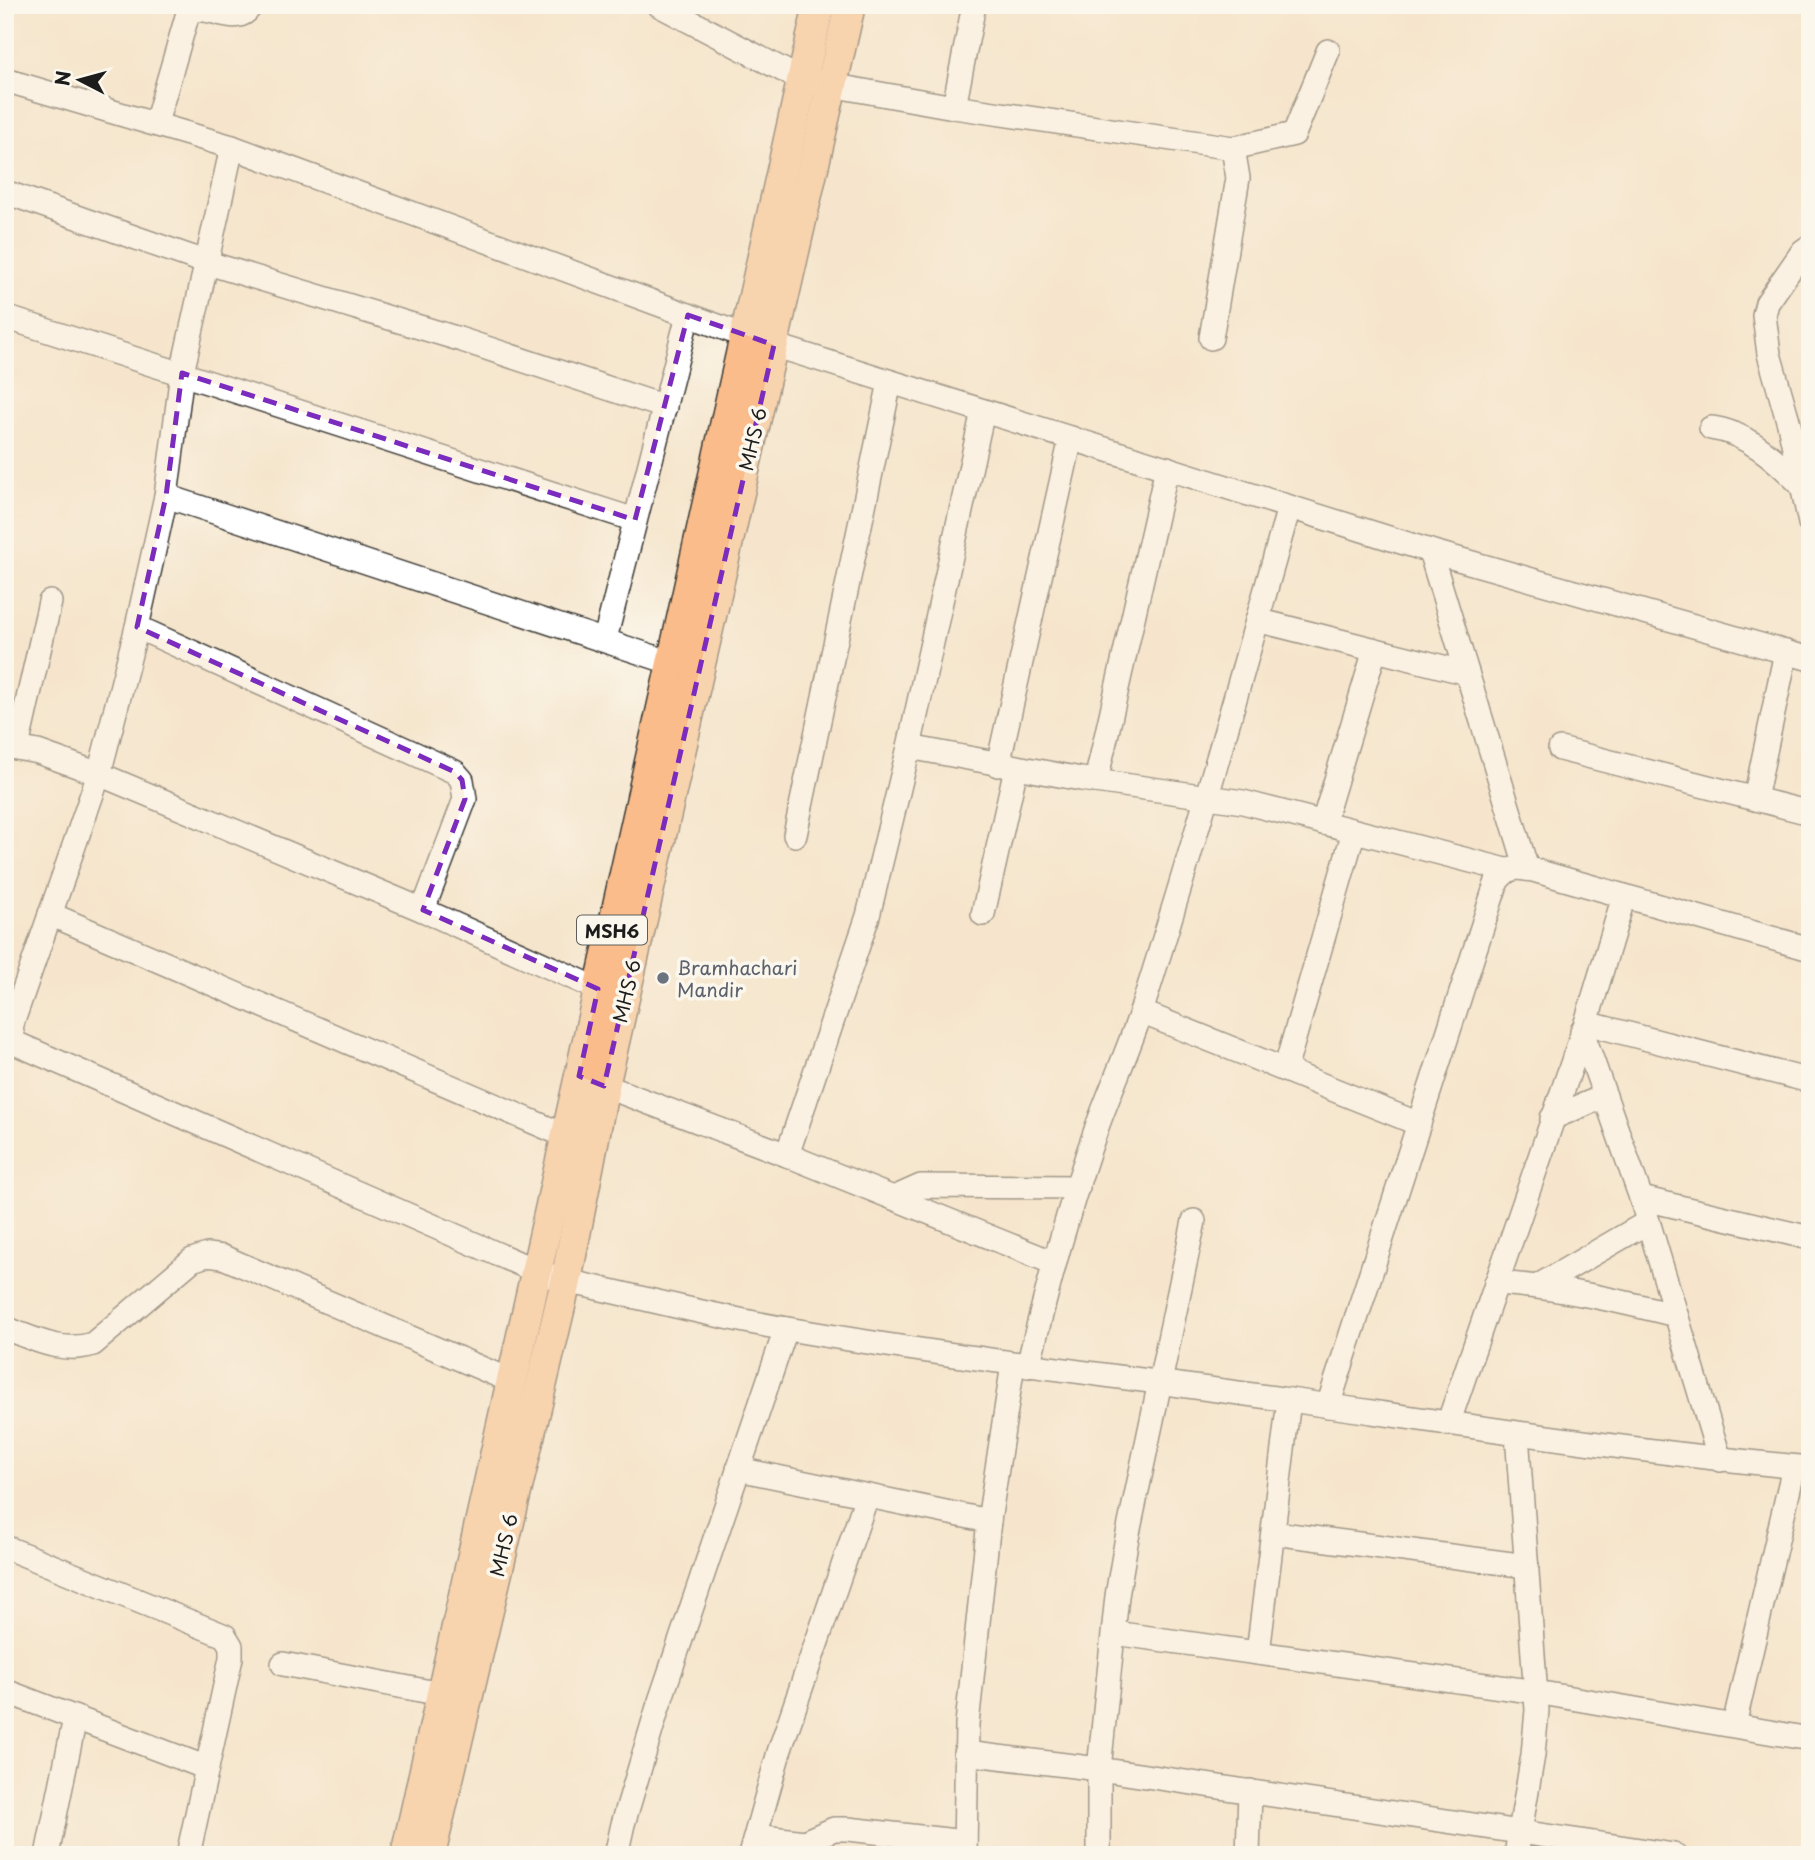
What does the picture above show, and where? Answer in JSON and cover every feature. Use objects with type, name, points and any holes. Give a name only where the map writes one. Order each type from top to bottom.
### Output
[{"type":"main road","name":"MSH6","points":[[406,1855],[566,1136],[592,1081],[598,989],[819,5]]},
{"type":"main road","name":"MHS 6","points":[[430,1855],[566,1282],[592,1081],[774,345],[850,5]]},
{"type":"street","points":[[156,123],[188,13],[198,9],[238,16],[247,11],[250,5]]},
{"type":"street","points":[[659,5],[802,80],[954,107],[1233,148],[1294,134],[1328,51]]},
{"type":"street","points":[[954,107],[974,5]]},
{"type":"street","points":[[5,80],[232,147],[745,336],[1430,551],[1810,659]]},
{"type":"street","points":[[232,147],[182,373],[166,496],[137,627],[99,774],[13,1021],[11,1030],[15,1043],[566,1282],[786,1329],[1021,1365],[1289,1400],[1517,1434],[1720,1460],[1802,1467],[1734,1725]]},
{"type":"street","points":[[1211,338],[1238,178],[1233,148]]},
{"type":"street","points":[[10,193],[208,263],[459,340],[664,407]]},
{"type":"street","points":[[1810,246],[1803,251],[1767,303],[1765,315],[1769,354],[1789,424],[1810,523]]},
{"type":"street","points":[[604,639],[688,315]]},
{"type":"street","points":[[5,317],[635,520]]},
{"type":"street","points":[[795,835],[890,382]]},
{"type":"street","points":[[787,1155],[865,925],[909,747],[983,411]]},
{"type":"street","points":[[1711,428],[1732,434],[1758,448],[1779,462],[1801,485]]},
{"type":"street","points":[[983,914],[1007,767],[1071,438]]},
{"type":"street","points":[[1096,781],[1167,468]]},
{"type":"street","points":[[166,496],[672,663]]},
{"type":"street","points":[[867,1496],[779,1752],[753,1845],[804,1842],[834,1829],[848,1829],[965,1849],[965,1754],[989,1521],[1021,1365],[1097,1128],[1141,1012],[1207,799],[1289,507]]},
{"type":"street","points":[[1430,551],[1467,673],[1516,869]]},
{"type":"street","points":[[50,602],[11,747],[99,774],[423,909],[598,989]]},
{"type":"street","points":[[1257,620],[1467,673]]},
{"type":"street","points":[[137,627],[455,772],[463,780],[465,799],[423,909]]},
{"type":"street","points":[[1323,823],[1375,650]]},
{"type":"street","points":[[1755,799],[1786,652]]},
{"type":"street","points":[[909,747],[1007,767],[1207,799],[1243,802],[1624,896],[1810,949]]},
{"type":"street","points":[[1560,749],[1810,813]]},
{"type":"street","points":[[1285,1070],[1354,831]]},
{"type":"street","points":[[1328,1406],[1497,881],[1516,869]]},
{"type":"street","points":[[1448,1424],[1584,1027],[1624,896]]},
{"type":"street","points":[[50,914],[566,1136]]},
{"type":"street","points":[[1141,1012],[1419,1124]]},
{"type":"street","points":[[1584,1027],[1810,1081]]},
{"type":"street","points":[[1584,1027],[1641,1198],[1720,1460]]},
{"type":"street","points":[[592,1081],[787,1155],[1054,1263]]},
{"type":"street","points":[[1552,1118],[1605,1096]]},
{"type":"street","points":[[894,1198],[921,1186],[1078,1187]]},
{"type":"street","points":[[1641,1198],[1810,1238]]},
{"type":"street","points":[[1099,1855],[1099,1769],[1126,1543],[1194,1221]]},
{"type":"street","points":[[1538,1286],[1648,1222]]},
{"type":"street","points":[[5,1328],[62,1348],[80,1349],[93,1344],[191,1260],[206,1255],[223,1256],[511,1381]]},
{"type":"street","points":[[1496,1283],[1538,1286],[1602,1297],[1676,1315]]},
{"type":"street","points":[[616,1855],[658,1707],[786,1329]]},
{"type":"street","points":[[1258,1653],[1289,1400]]},
{"type":"street","points":[[1516,1855],[1533,1755],[1536,1692],[1517,1434]]},
{"type":"street","points":[[738,1469],[989,1521]]},
{"type":"street","points":[[1273,1533],[1527,1566]]},
{"type":"street","points":[[5,1547],[225,1636],[231,1646],[231,1658],[188,1855]]},
{"type":"street","points":[[1114,1633],[1536,1692],[1810,1739]]},
{"type":"street","points":[[283,1664],[441,1694]]},
{"type":"street","points":[[5,1691],[207,1768]]},
{"type":"street","points":[[47,1855],[75,1718]]},
{"type":"street","points":[[965,1754],[1099,1769],[1674,1855]]},
{"type":"street","points":[[1248,1855],[1250,1791]]},
{"type":"highlighted area","points":[[688,315],[774,345],[604,1086],[579,1076],[598,989],[423,910],[465,799],[462,780],[455,772],[137,627],[166,496],[182,373],[635,520]]},
{"type":"place","name":"Bramhachari Mandir","points":[[663,978]]}]
